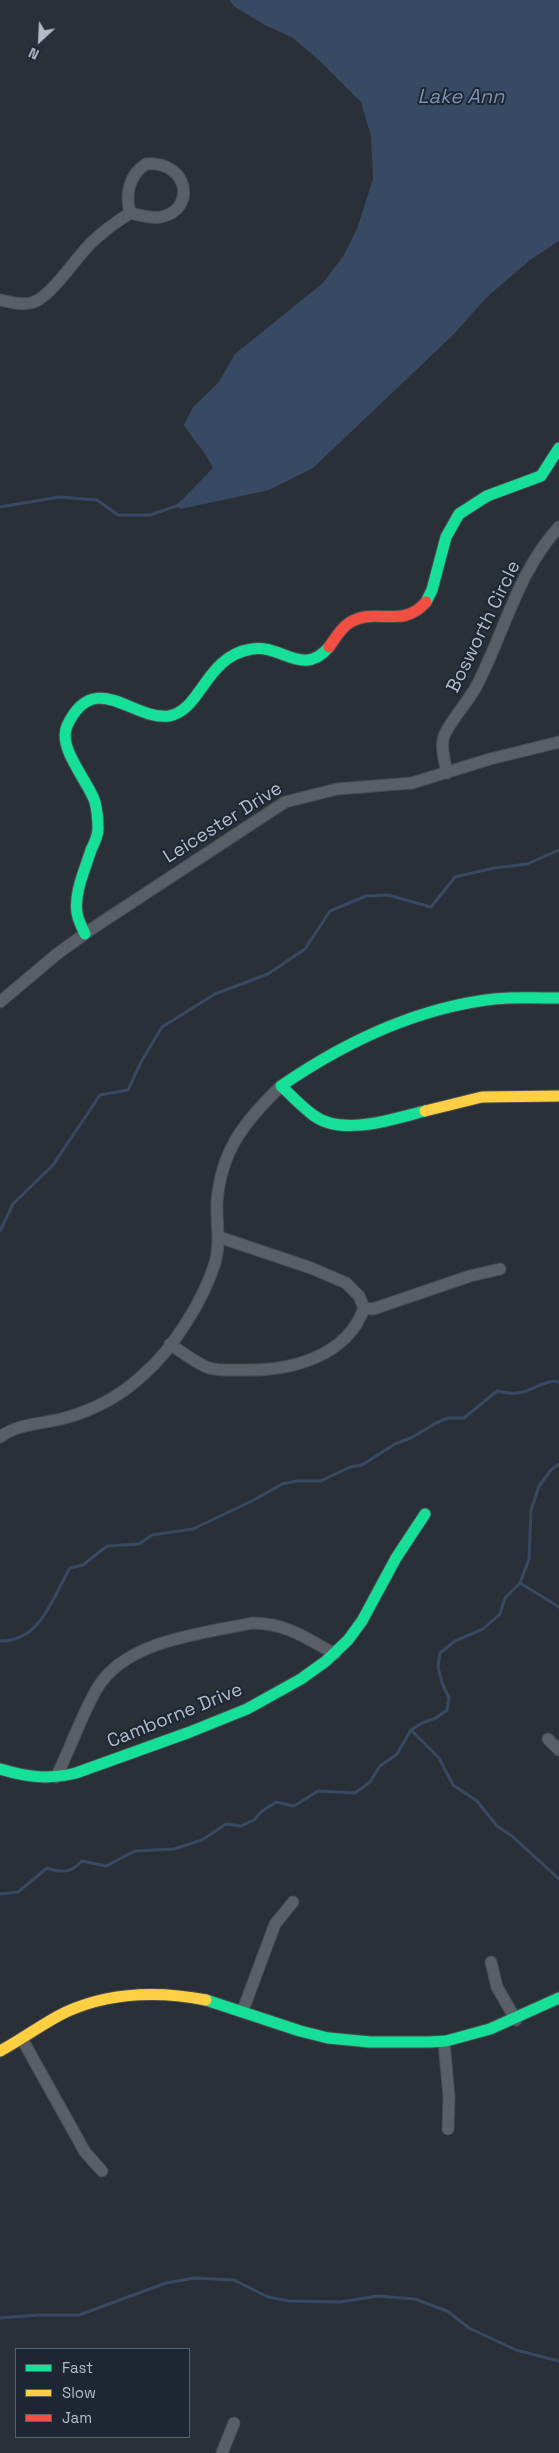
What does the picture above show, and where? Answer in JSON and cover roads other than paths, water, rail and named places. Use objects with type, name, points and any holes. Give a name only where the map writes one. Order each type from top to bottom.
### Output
[{"type":"street","points":[[0,300],[24,304],[36,302],[51,290],[91,243],[110,226],[130,213],[151,218],[162,217],[171,212],[179,205],[183,195],[183,184],[178,173],[165,165],[156,164],[146,164],[139,169],[130,183],[127,203],[130,213]]},
{"type":"street","points":[[85,934],[77,913],[78,892],[98,830],[94,802],[69,752],[66,740],[66,727],[82,705],[108,698],[134,709],[159,715],[176,714],[191,702],[220,663],[246,650],[258,648],[271,650],[291,658],[311,660],[321,654],[341,629],[352,621],[364,616],[410,616],[420,609],[429,596],[446,536],[458,515],[474,501],[542,475],[559,448]]},
{"type":"street","name":"Bosworth Circle","points":[[447,773],[443,754],[444,736],[467,703],[481,678],[496,647],[522,581],[559,527]]},
{"type":"street","name":"Leicester Drive","points":[[0,1002],[85,934],[284,802],[337,788],[412,783],[490,759],[559,742]]},
{"type":"street","points":[[0,1437],[7,1432],[35,1423],[64,1418],[91,1410],[145,1374],[170,1344],[204,1290],[215,1262],[219,1237],[217,1204],[221,1172],[234,1141],[253,1113],[281,1086],[305,1069],[369,1035],[434,1011],[495,999],[559,998]]},
{"type":"street","points":[[281,1086],[314,1116],[341,1124],[374,1124],[482,1097],[559,1096]]},
{"type":"street","points":[[170,1344],[210,1368],[267,1370],[288,1367],[313,1358],[341,1342],[354,1329],[364,1308],[359,1296],[346,1284],[311,1268],[219,1237]]},
{"type":"street","points":[[364,1308],[373,1309],[461,1278],[500,1269]]},
{"type":"street","name":"Camborne Drive","points":[[0,1769],[22,1776],[40,1778],[56,1777],[82,1771],[220,1722],[302,1679],[334,1654],[350,1638],[397,1556],[426,1514]]},
{"type":"street","points":[[56,1777],[99,1686],[126,1658],[146,1649],[252,1623],[270,1623],[288,1628],[334,1654]]},
{"type":"street","points":[[548,1739],[559,1750]]},
{"type":"street","points":[[243,2010],[275,1924],[293,1902]]},
{"type":"street","points":[[490,1962],[497,1987],[516,2020]]},
{"type":"street","points":[[0,2051],[74,2008],[100,2000],[147,1994],[199,1998],[243,2010],[300,2031],[350,2042],[444,2042],[480,2033],[516,2020],[559,1998]]},
{"type":"street","points":[[22,2038],[85,2152],[102,2172]]},
{"type":"street","points":[[444,2042],[449,2097],[448,2129]]},
{"type":"street","points":[[222,2453],[234,2423]]},
{"type":"water","name":"Lake Ann","points":[[229,0],[559,0],[559,241],[530,260],[487,297],[453,335],[313,468],[269,490],[181,509],[176,506],[213,468],[184,425],[193,407],[219,382],[235,354],[323,283],[344,255],[357,229],[373,179],[371,136],[361,102],[321,62],[293,38],[265,25],[235,7]]},
{"type":"waterway","points":[[0,507],[60,497],[97,500],[118,515],[150,515],[179,505]]},
{"type":"waterway","points":[[0,1231],[13,1204],[53,1165],[100,1095],[128,1090],[141,1062],[162,1027],[215,994],[268,974],[305,949],[330,911],[366,896],[388,895],[431,907],[455,877],[494,868],[527,864],[559,850]]},
{"type":"waterway","points":[[0,1641],[14,1639],[26,1634],[36,1626],[51,1604],[70,1568],[83,1565],[107,1546],[139,1544],[152,1535],[193,1529],[254,1500],[282,1484],[297,1481],[321,1481],[350,1467],[362,1465],[395,1444],[413,1437],[436,1423],[448,1418],[464,1418],[497,1391],[517,1393],[548,1382],[559,1382]]},
{"type":"waterway","points":[[0,1894],[18,1892],[47,1868],[66,1871],[74,1868],[82,1861],[106,1866],[135,1851],[174,1849],[202,1840],[226,1824],[241,1826],[254,1820],[262,1811],[276,1802],[294,1806],[318,1791],[355,1793],[370,1782],[380,1766],[397,1754],[411,1730],[422,1723],[436,1718],[447,1710],[449,1698],[442,1683],[438,1667],[440,1653],[455,1641],[483,1629],[500,1614],[505,1598],[520,1583],[529,1559],[531,1510],[539,1486],[551,1470],[559,1464]]},
{"type":"waterway","points":[[520,1583],[559,1607]]},
{"type":"waterway","points":[[411,1730],[439,1758],[453,1785],[477,1801],[497,1826],[512,1836],[559,1879]]},
{"type":"waterway","points":[[0,2318],[39,2315],[79,2315],[166,2283],[194,2278],[234,2280],[268,2297],[289,2301],[340,2302],[378,2296],[415,2299],[447,2311],[469,2328],[516,2350],[559,2361]]}]
